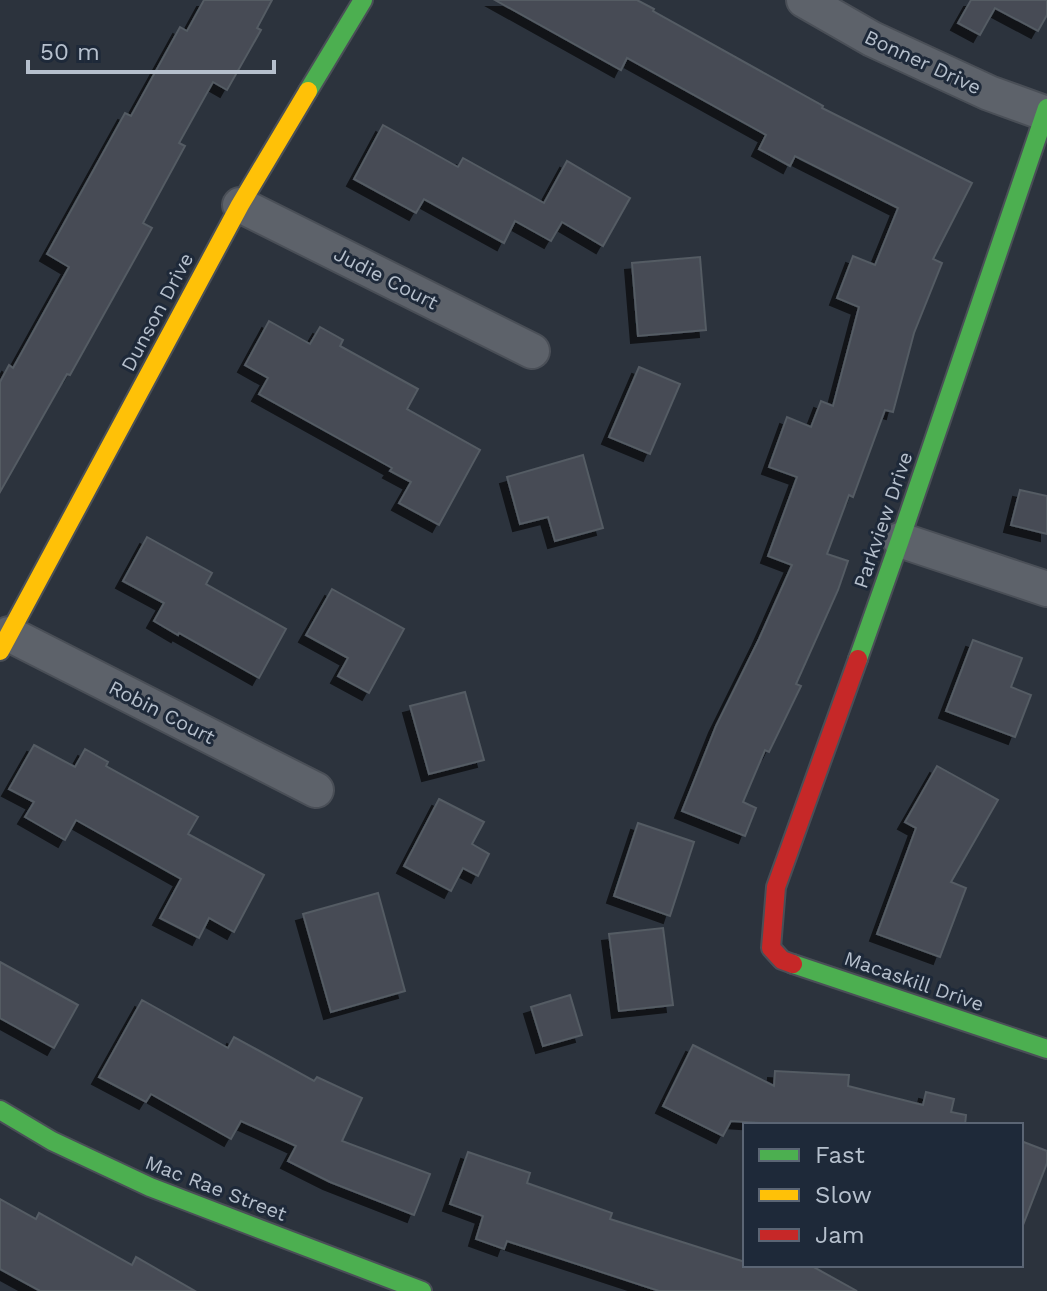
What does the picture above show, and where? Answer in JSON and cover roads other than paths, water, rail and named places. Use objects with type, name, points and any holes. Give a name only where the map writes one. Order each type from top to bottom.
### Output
[{"type":"street","name":"Dunson Drive","points":[[4,642],[240,205],[363,0]]},
{"type":"street","name":"Bonner Drive","points":[[804,0],[872,39],[989,93],[1046,112]]},
{"type":"street","name":"Parkview Drive","points":[[771,948],[776,887],[900,540],[1046,112]]},
{"type":"street","name":"Judie Court","points":[[240,205],[532,351]]},
{"type":"street","points":[[900,540],[1047,589]]},
{"type":"street","name":"Robin Court","points":[[4,642],[316,790]]},
{"type":"street","name":"Macaskill Drive","points":[[771,948],[782,960],[1047,1049]]},
{"type":"street","name":"Mac Rae Street","points":[[0,1110],[52,1141],[150,1187],[422,1291]]}]
